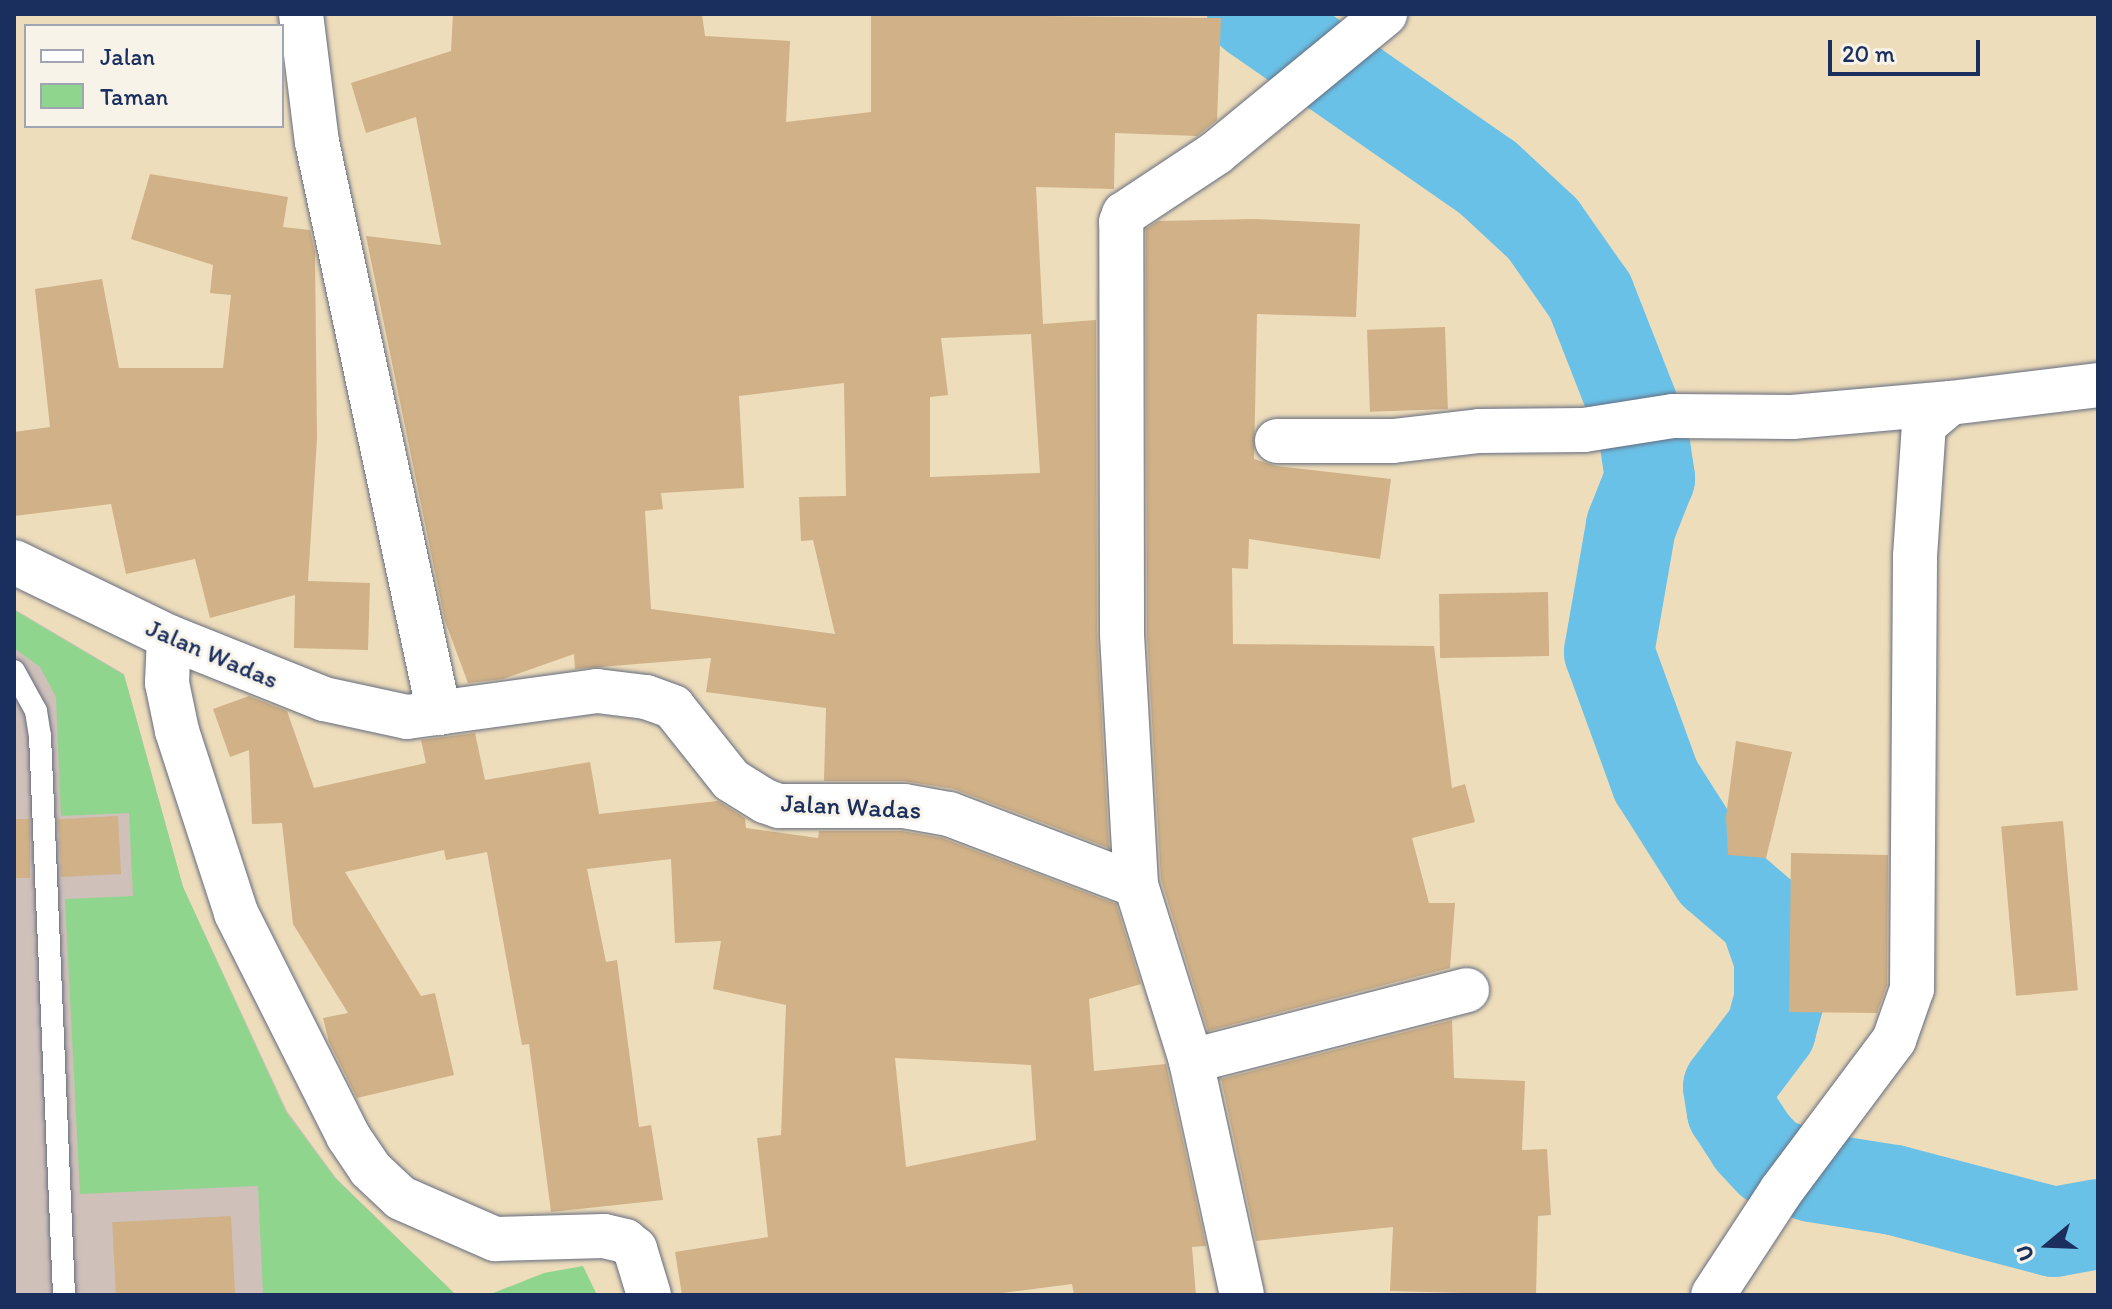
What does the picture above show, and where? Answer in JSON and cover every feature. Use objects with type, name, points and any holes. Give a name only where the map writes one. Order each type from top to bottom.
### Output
[{"type":"street","points":[[301,14],[317,142],[439,713]]},
{"type":"street","points":[[1242,1295],[1191,1061],[1136,885],[1122,634],[1121,222],[1124,214],[1216,153],[1296,83],[1385,14]]},
{"type":"street","points":[[1277,441],[1393,441],[1479,431],[1584,430],[1673,416],[1792,417],[1950,403],[2098,385]]},
{"type":"street","points":[[1713,1295],[1781,1191],[1894,1040],[1912,989],[1920,447],[1929,417],[1950,403]]},
{"type":"street","name":"Jalan Wadas","points":[[14,562],[169,637],[294,689],[349,706],[407,717],[597,691],[646,697],[673,707],[731,780],[765,801],[779,806],[904,806],[949,814],[1136,885]]},
{"type":"street","points":[[169,637],[167,683],[177,731],[236,913],[348,1136],[370,1169],[401,1198],[495,1239],[604,1236],[625,1241],[635,1249],[649,1295]]},
{"type":"street","points":[[1191,1061],[1467,990]]},
{"type":"lane","points":[[14,671],[36,711],[40,736],[64,1295]]},
{"type":"shaded area","points":[[14,609],[124,674],[183,887],[287,1111],[336,1178],[456,1295],[14,1295]]},
{"type":"green space","points":[[14,610],[124,675],[183,887],[286,1112],[335,1178],[456,1295],[263,1295],[258,1186],[80,1194],[65,899],[133,896],[129,813],[61,816],[56,697],[40,667],[14,648]]},
{"type":"green space","points":[[583,1266],[597,1295],[488,1295],[544,1273]]},
{"type":"building","points":[[453,14],[702,14],[705,36],[790,41],[786,122],[871,112],[871,14],[1221,18],[1217,120],[1197,136],[1115,133],[1114,189],[1036,187],[1043,324],[1096,320],[1097,634],[1109,848],[954,789],[904,781],[824,781],[826,708],[706,692],[711,658],[575,669],[574,654],[503,679],[468,683],[445,621],[366,236],[441,245],[416,117],[366,133],[351,83],[451,51]],"holes":[[[1031,334],[1040,473],[930,477],[930,397],[948,395],[941,338]],[[844,383],[846,496],[799,497],[801,541],[813,540],[835,634],[651,609],[645,511],[663,509],[661,493],[744,488],[739,396]]]},
{"type":"building","points":[[150,174],[288,197],[283,227],[310,230],[315,252],[317,439],[308,581],[370,583],[368,650],[294,648],[295,595],[210,618],[195,559],[126,574],[111,504],[14,516],[14,432],[50,427],[35,289],[102,279],[119,368],[223,368],[231,295],[210,293],[213,265],[131,239]]},
{"type":"building","points":[[1254,219],[1360,224],[1356,317],[1257,314],[1254,459],[1276,466],[1391,479],[1380,559],[1249,539],[1248,569],[1232,568],[1233,644],[1434,646],[1452,788],[1465,784],[1475,822],[1412,838],[1429,903],[1455,903],[1450,968],[1208,1031],[1161,880],[1147,633],[1146,229],[1158,221]]},
{"type":"building","points":[[1445,327],[1448,409],[1370,412],[1367,330]]},
{"type":"building","points":[[1548,592],[1549,656],[1440,658],[1439,594]]},
{"type":"building","points":[[249,696],[287,711],[314,788],[426,763],[421,740],[475,733],[485,780],[590,762],[599,814],[718,801],[745,818],[746,828],[818,838],[819,831],[902,831],[942,838],[1116,904],[1141,984],[1089,999],[1094,1071],[1166,1064],[1206,1246],[1192,1247],[1196,1295],[1074,1295],[1072,1284],[986,1295],[682,1295],[675,1252],[768,1237],[757,1138],[781,1135],[786,1005],[713,989],[721,941],[675,943],[671,859],[587,869],[606,962],[617,960],[639,1127],[651,1125],[663,1200],[551,1212],[529,1044],[522,1045],[487,852],[446,860],[444,850],[345,872],[421,996],[435,993],[454,1075],[357,1098],[329,1042],[323,1018],[348,1013],[293,924],[282,823],[252,824],[249,750],[230,757],[213,709]],"holes":[[[895,1058],[1031,1065],[1036,1140],[906,1167]]]},
{"type":"building","points":[[1736,741],[1792,752],[1766,858],[1728,855],[1726,817]]},
{"type":"building","points":[[118,816],[121,874],[61,877],[58,819]]},
{"type":"building","points":[[14,819],[30,819],[30,878],[14,878]]},
{"type":"building","points":[[2063,821],[2078,990],[2016,996],[2001,826]]},
{"type":"building","points":[[1791,853],[1888,855],[1887,985],[1877,1013],[1789,1012]]},
{"type":"building","points":[[1452,1020],[1454,1078],[1525,1081],[1522,1150],[1547,1149],[1551,1215],[1538,1216],[1536,1295],[1390,1291],[1393,1227],[1256,1241],[1221,1079]]},
{"type":"building","points":[[231,1216],[235,1295],[116,1295],[112,1222]]},
{"type":"waterway","points":[[1252,14],[1488,178],[1543,229],[1590,296],[1643,431],[1650,478],[1631,526],[1609,652],[1656,781],[1715,874],[1764,916],[1779,959],[1779,1000],[1771,1030],[1728,1087],[1732,1111],[1752,1142],[1770,1161],[1812,1177],[1894,1190],[2054,1232],[2098,1224]]}]
